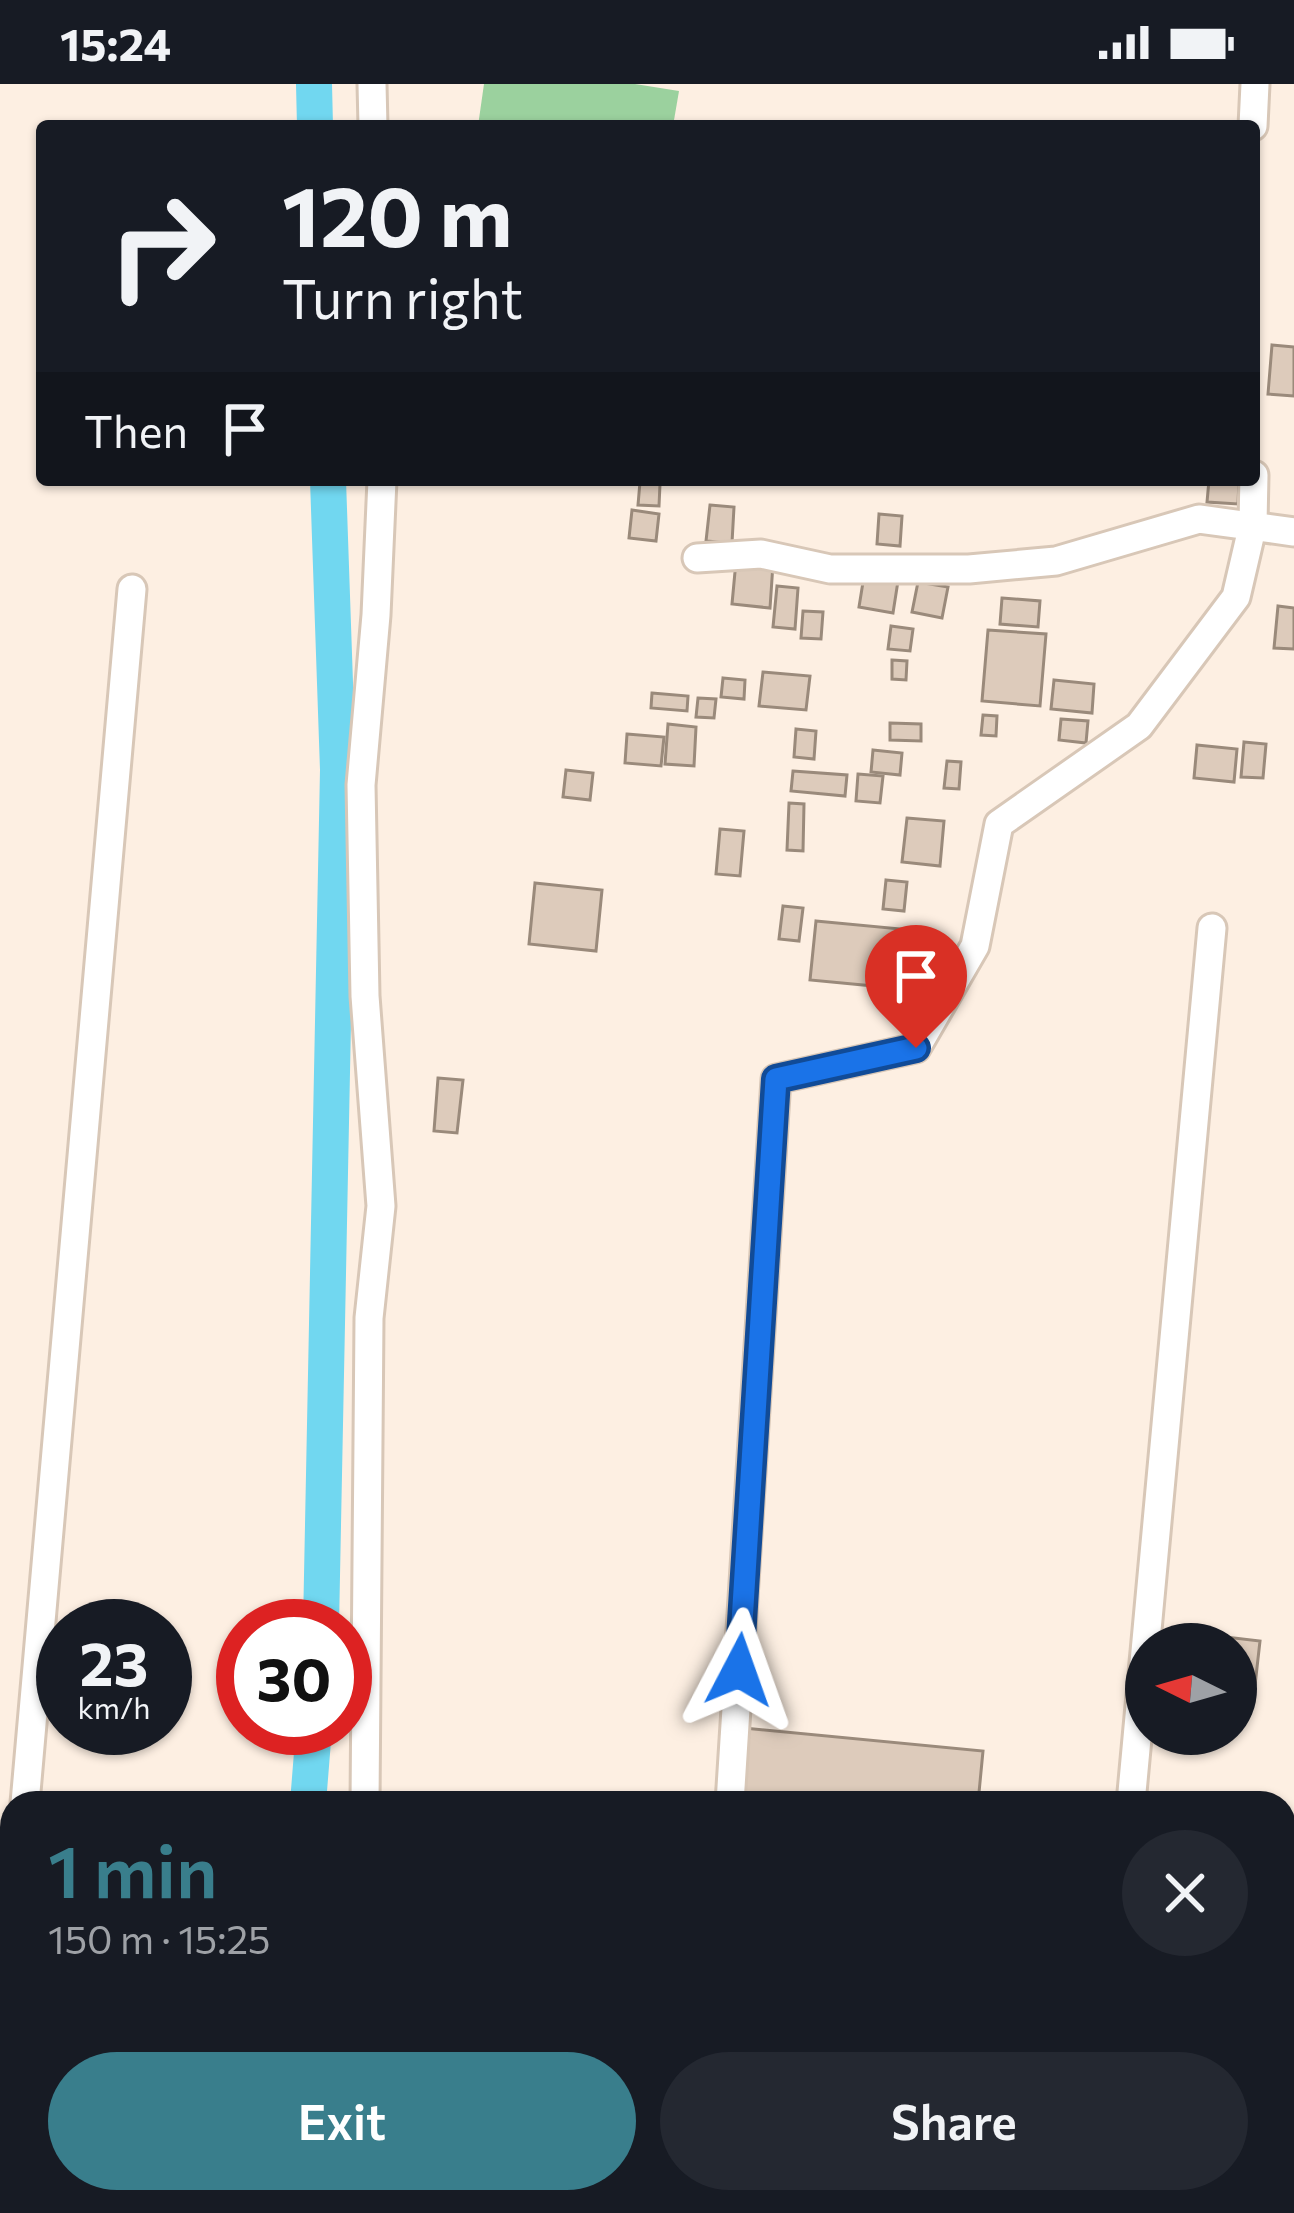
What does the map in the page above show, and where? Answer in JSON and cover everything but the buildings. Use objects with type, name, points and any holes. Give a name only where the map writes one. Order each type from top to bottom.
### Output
[{"type":"street","points":[[372,84],[373,120]]},
{"type":"street","points":[[1253,120],[1255,84]]},
{"type":"street","points":[[365,1791],[369,1318],[381,1206],[365,996],[361,785],[382,486]]},
{"type":"street","points":[[731,1791],[776,1079],[916,1048],[975,946],[999,824],[1138,726],[1236,598],[1253,524],[1254,486]]},
{"type":"street","points":[[697,558],[761,554],[830,569],[969,569],[1056,562],[1199,519],[1294,532]]},
{"type":"street","points":[[26,1791],[132,589]]},
{"type":"street","points":[[1132,1791],[1213,928]]},
{"type":"green space","points":[[484,84],[635,84],[679,91],[674,120],[479,120]]},
{"type":"waterway","points":[[314,84],[315,120]]},
{"type":"waterway","points":[[322,1599],[338,770],[328,486]]},
{"type":"waterway","points":[[309,1791],[312,1755]]},
{"type":"route","points":[[739,1670],[776,1079],[916,1048]]}]
